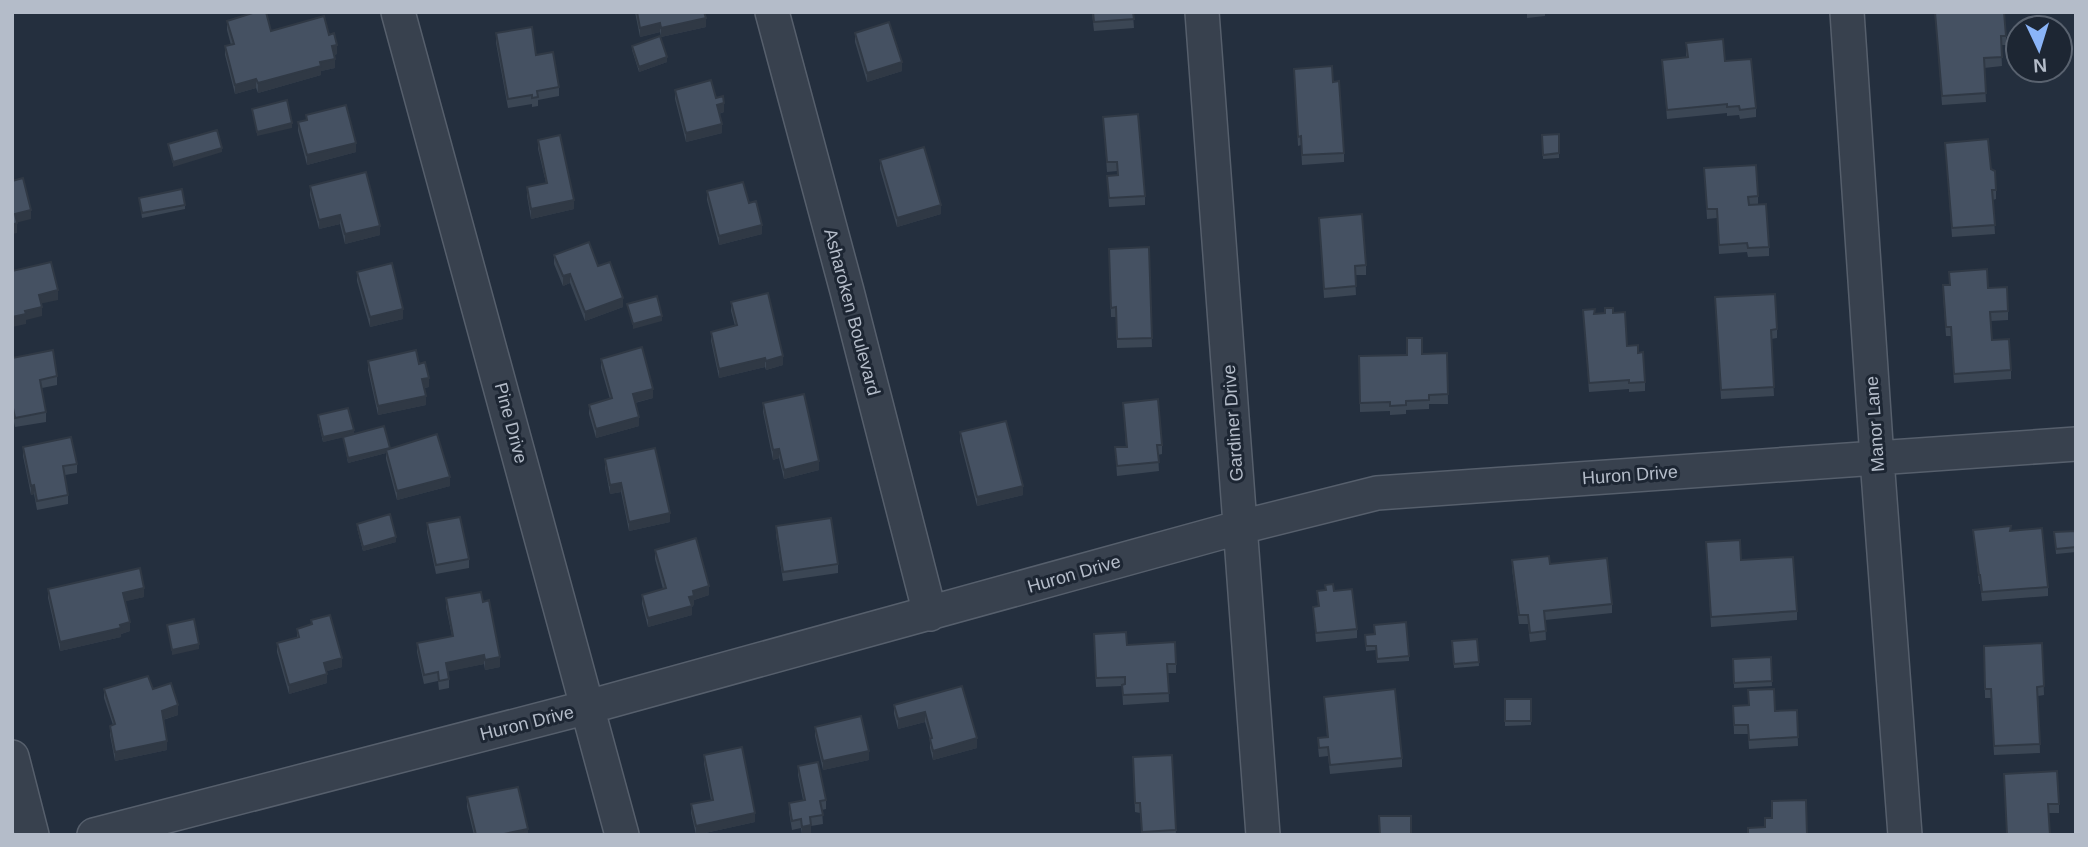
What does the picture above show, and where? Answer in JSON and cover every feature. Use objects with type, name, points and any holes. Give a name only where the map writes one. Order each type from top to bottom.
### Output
[{"type":"street","name":"Pine Drive","points":[[398,12],[622,835]]},
{"type":"street","name":"Asharoken Boulevard","points":[[772,12],[848,290],[930,614]]},
{"type":"street","name":"Gardiner Drive","points":[[1202,12],[1263,835]]},
{"type":"street","name":"Manor Lane","points":[[1847,12],[1905,835]]},
{"type":"street","name":"Huron Drive","points":[[94,835],[588,707],[1241,527],[1377,493],[2076,444]]},
{"type":"street","points":[[12,757],[32,835]]},
{"type":"building","points":[[256,12],[266,12],[271,31],[324,16],[329,35],[334,33],[337,45],[332,46],[335,59],[320,62],[321,66],[258,83],[256,79],[235,85],[225,46],[234,44],[227,21]]},
{"type":"building","points":[[637,12],[704,12],[706,18],[661,28],[660,23],[640,28]]},
{"type":"building","points":[[1093,12],[1133,12],[1134,19],[1094,22]]},
{"type":"building","points":[[1935,12],[2004,12],[2002,57],[1984,58],[1986,93],[1942,96]]},
{"type":"building","points":[[889,22],[902,62],[867,73],[855,33]]},
{"type":"building","points":[[532,27],[536,55],[553,52],[559,87],[537,91],[538,97],[532,98],[532,95],[508,99],[496,33]]},
{"type":"building","points":[[660,36],[667,57],[639,67],[632,46]]},
{"type":"building","points":[[1723,39],[1725,61],[1751,59],[1756,108],[1740,110],[1739,106],[1727,107],[1727,104],[1667,110],[1662,60],[1688,57],[1686,43]]},
{"type":"building","points":[[1332,66],[1333,82],[1339,81],[1344,153],[1302,155],[1301,136],[1298,137],[1294,69]]},
{"type":"building","points":[[711,80],[716,98],[723,96],[724,103],[717,105],[722,124],[686,133],[675,90]]},
{"type":"building","points":[[287,100],[292,123],[257,132],[252,109]]},
{"type":"building","points":[[346,105],[356,143],[307,155],[298,122],[307,120],[306,115]]},
{"type":"building","points":[[1138,114],[1145,196],[1109,198],[1107,176],[1118,175],[1117,162],[1107,162],[1103,117]]},
{"type":"building","points":[[217,130],[222,148],[173,162],[168,144]]},
{"type":"building","points":[[1559,134],[1559,153],[1543,155],[1542,135]]},
{"type":"building","points":[[560,135],[574,200],[531,209],[527,187],[547,183],[538,140]]},
{"type":"building","points":[[1988,139],[1991,169],[1995,171],[1996,190],[1992,190],[1995,225],[1952,228],[1945,143]]},
{"type":"building","points":[[924,147],[941,205],[897,218],[880,160]]},
{"type":"building","points":[[1756,165],[1758,196],[1748,197],[1749,205],[1766,204],[1769,247],[1748,248],[1747,243],[1719,245],[1717,209],[1707,209],[1704,168]]},
{"type":"building","points":[[366,172],[380,226],[345,234],[340,215],[319,220],[310,186]]},
{"type":"building","points":[[23,178],[31,210],[15,214],[17,223],[12,225],[12,181]]},
{"type":"building","points":[[743,182],[749,203],[756,201],[762,225],[719,236],[707,191]]},
{"type":"building","points":[[182,189],[185,205],[142,213],[139,198]]},
{"type":"building","points":[[1362,214],[1366,265],[1355,266],[1356,286],[1324,289],[1319,218]]},
{"type":"building","points":[[589,242],[598,266],[610,262],[623,298],[585,312],[570,274],[563,276],[554,255]]},
{"type":"building","points":[[1149,247],[1152,338],[1117,339],[1116,307],[1111,308],[1109,249]]},
{"type":"building","points":[[51,262],[58,290],[39,295],[42,307],[12,317],[12,271]]},
{"type":"building","points":[[392,263],[403,309],[370,317],[357,272]]},
{"type":"building","points":[[1987,269],[1988,288],[2007,287],[2008,311],[1990,312],[1992,340],[2009,339],[2011,370],[1954,374],[1951,327],[1946,327],[1943,285],[1950,285],[1949,272]]},
{"type":"building","points":[[768,293],[783,356],[719,369],[711,332],[737,325],[731,302]]},
{"type":"building","points":[[1775,294],[1777,329],[1771,330],[1774,387],[1721,390],[1715,297]]},
{"type":"building","points":[[657,296],[662,316],[633,324],[627,304]]},
{"type":"building","points":[[1605,308],[1613,308],[1613,313],[1625,312],[1627,346],[1638,345],[1638,353],[1643,352],[1645,382],[1629,383],[1629,380],[1589,383],[1583,310],[1595,309],[1594,314],[1605,313]]},
{"type":"building","points":[[1407,338],[1422,338],[1422,354],[1447,353],[1448,394],[1429,395],[1429,400],[1406,401],[1406,405],[1390,406],[1390,402],[1360,403],[1359,356],[1407,355]]},
{"type":"building","points":[[642,347],[653,389],[633,394],[639,417],[596,429],[589,405],[612,398],[601,359]]},
{"type":"building","points":[[53,350],[57,376],[40,380],[46,412],[15,418],[12,403],[12,358]]},
{"type":"building","points":[[416,350],[419,364],[425,362],[429,378],[422,379],[426,396],[378,406],[368,361]]},
{"type":"building","points":[[804,394],[819,461],[784,470],[779,449],[773,450],[763,403]]},
{"type":"building","points":[[1158,399],[1162,445],[1157,445],[1159,462],[1117,466],[1115,447],[1127,447],[1123,403]]},
{"type":"building","points":[[348,408],[354,430],[323,437],[318,415]]},
{"type":"building","points":[[1006,421],[1023,486],[977,497],[960,432]]},
{"type":"building","points":[[384,426],[390,448],[348,458],[343,437]]},
{"type":"building","points":[[437,434],[450,477],[397,491],[386,450]]},
{"type":"building","points":[[71,437],[77,464],[63,466],[68,495],[37,501],[23,447]]},
{"type":"building","points":[[655,448],[670,513],[629,522],[621,483],[610,485],[605,459]]},
{"type":"building","points":[[390,514],[396,537],[363,547],[357,524]]},
{"type":"building","points":[[460,517],[469,559],[436,565],[427,523]]},
{"type":"building","points":[[831,518],[838,564],[783,572],[776,526]]},
{"type":"building","points":[[2011,526],[2010,531],[2042,528],[2048,587],[1982,592],[1973,530]]},
{"type":"building","points":[[2076,531],[2076,547],[2056,549],[2054,532]]},
{"type":"building","points":[[696,538],[709,586],[693,591],[694,596],[689,597],[692,606],[648,618],[642,595],[666,588],[655,550]]},
{"type":"building","points":[[1740,540],[1741,560],[1793,557],[1797,611],[1711,617],[1706,542]]},
{"type":"building","points":[[1549,556],[1550,564],[1607,558],[1612,604],[1544,611],[1546,631],[1530,633],[1528,615],[1519,615],[1512,560]]},
{"type":"building","points":[[140,568],[144,588],[123,593],[130,622],[120,625],[121,628],[60,642],[48,589]]},
{"type":"building","points":[[1333,584],[1334,591],[1352,589],[1357,629],[1316,633],[1313,607],[1319,606],[1317,591],[1326,590],[1325,585]]},
{"type":"building","points":[[481,592],[483,602],[489,600],[500,657],[485,660],[484,655],[446,663],[449,679],[439,681],[438,672],[424,675],[417,643],[453,636],[446,598]]},
{"type":"building","points":[[330,615],[342,658],[324,663],[327,674],[289,685],[277,643],[299,637],[297,629],[312,624],[311,620]]},
{"type":"building","points":[[194,619],[199,644],[172,650],[167,625]]},
{"type":"building","points":[[1406,622],[1409,656],[1377,659],[1376,646],[1366,646],[1365,635],[1375,634],[1374,625]]},
{"type":"building","points":[[1126,632],[1127,645],[1175,642],[1176,664],[1167,664],[1169,693],[1123,695],[1125,677],[1096,678],[1094,634]]},
{"type":"building","points":[[1477,639],[1479,662],[1454,664],[1452,641]]},
{"type":"building","points":[[2042,643],[2044,686],[2037,687],[2040,744],[1994,746],[1991,689],[1985,689],[1984,646]]},
{"type":"building","points":[[1771,657],[1772,681],[1734,683],[1733,659]]},
{"type":"building","points":[[148,676],[153,689],[171,683],[178,705],[162,711],[167,741],[115,752],[110,726],[115,724],[104,689]]},
{"type":"building","points":[[962,686],[977,738],[933,751],[925,712],[898,719],[894,705]]},
{"type":"building","points":[[1395,689],[1402,758],[1330,765],[1328,747],[1319,748],[1318,738],[1328,737],[1324,697]]},
{"type":"building","points":[[1774,689],[1775,711],[1797,710],[1798,737],[1749,740],[1748,725],[1734,725],[1733,706],[1749,705],[1748,690]]},
{"type":"building","points":[[1505,699],[1531,699],[1531,721],[1505,721]]},
{"type":"building","points":[[861,716],[869,751],[823,761],[815,727]]},
{"type":"building","points":[[742,747],[755,813],[696,826],[691,804],[713,800],[704,755]]},
{"type":"building","points":[[1172,755],[1176,830],[1142,832],[1140,803],[1135,803],[1133,757]]},
{"type":"building","points":[[818,762],[826,800],[820,801],[823,815],[810,817],[811,825],[802,827],[801,819],[792,821],[789,803],[805,800],[798,766]]},
{"type":"building","points":[[2057,771],[2059,804],[2048,804],[2050,835],[2007,835],[2004,774]]},
{"type":"building","points":[[518,787],[528,829],[499,835],[476,835],[467,797]]},
{"type":"building","points":[[1806,800],[1807,835],[1748,835],[1748,828],[1765,827],[1765,818],[1772,818],[1772,801]]},
{"type":"building","points":[[1379,816],[1411,816],[1411,835],[1380,835]]}]
